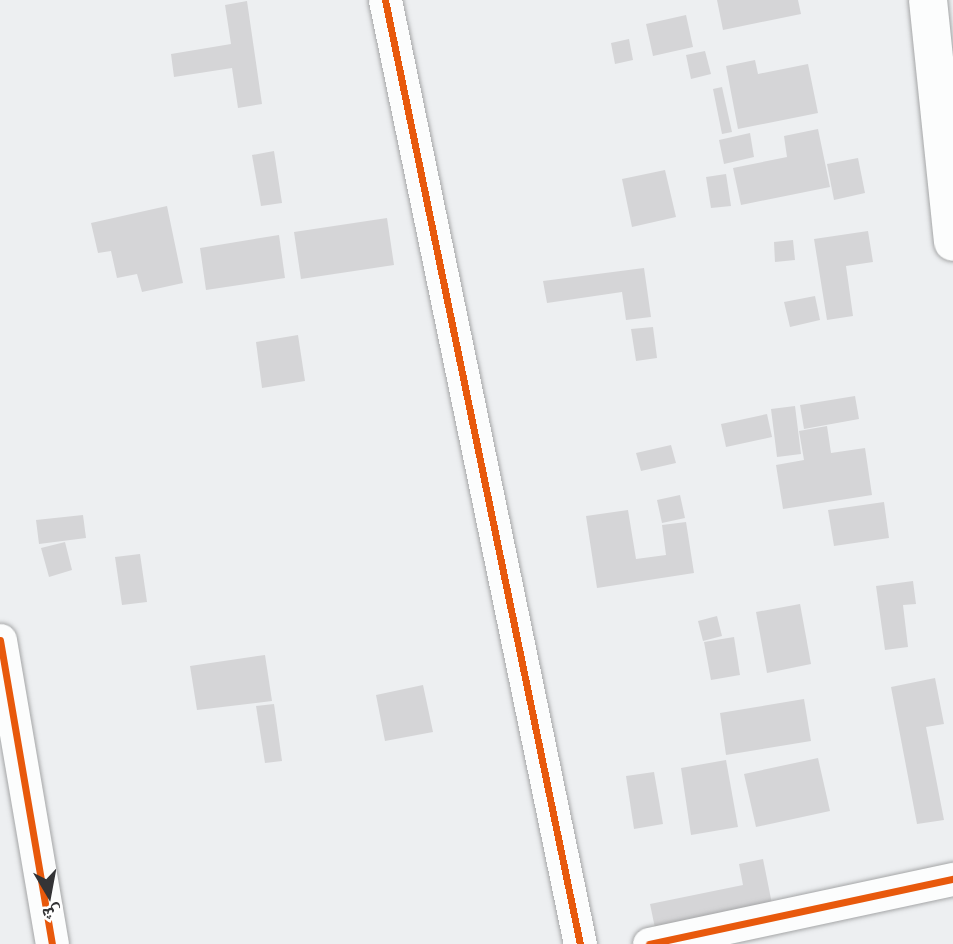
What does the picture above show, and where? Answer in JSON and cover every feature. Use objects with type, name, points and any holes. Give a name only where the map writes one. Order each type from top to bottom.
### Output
[{"type":"street","points":[[386,0],[580,944]]},
{"type":"street","points":[[928,0],[953,242]]},
{"type":"street","points":[[0,640],[52,944]]},
{"type":"street","points":[[649,944],[953,879]]},
{"type":"building","points":[[717,0],[798,0],[801,14],[723,30]]},
{"type":"building","points":[[247,1],[262,104],[238,108],[232,68],[174,77],[171,54],[231,44],[225,5]]},
{"type":"building","points":[[686,15],[693,47],[653,56],[646,24]]},
{"type":"building","points":[[629,39],[633,60],[615,64],[611,43]]},
{"type":"building","points":[[705,51],[711,74],[691,79],[686,55]]},
{"type":"building","points":[[755,60],[758,74],[808,64],[818,113],[738,129],[726,66]]},
{"type":"building","points":[[722,87],[732,132],[722,134],[713,89]]},
{"type":"building","points":[[818,129],[830,187],[741,205],[733,168],[787,157],[784,136]]},
{"type":"building","points":[[750,133],[754,157],[724,164],[719,140]]},
{"type":"building","points":[[274,151],[282,203],[261,206],[252,155]]},
{"type":"building","points":[[858,158],[865,193],[834,200],[827,164]]},
{"type":"building","points":[[665,170],[676,217],[632,227],[622,179]]},
{"type":"building","points":[[726,174],[731,206],[711,208],[706,177]]},
{"type":"building","points":[[167,206],[183,283],[142,292],[137,274],[117,278],[111,251],[98,253],[91,223]]},
{"type":"building","points":[[387,218],[394,265],[301,279],[294,232]]},
{"type":"building","points":[[868,231],[873,262],[846,266],[853,316],[827,320],[814,239]]},
{"type":"building","points":[[279,235],[285,278],[206,290],[200,248]]},
{"type":"building","points":[[793,240],[795,260],[775,262],[774,242]]},
{"type":"building","points":[[644,268],[651,317],[626,320],[622,292],[547,303],[543,281]]},
{"type":"building","points":[[815,296],[820,320],[790,327],[784,302]]},
{"type":"building","points":[[653,327],[657,358],[636,361],[631,329]]},
{"type":"building","points":[[298,335],[305,381],[262,388],[256,342]]},
{"type":"building","points":[[855,396],[859,419],[804,429],[800,405]]},
{"type":"building","points":[[795,406],[801,454],[777,457],[771,409]]},
{"type":"building","points":[[767,414],[772,437],[726,447],[721,424]]},
{"type":"building","points":[[827,426],[831,453],[865,448],[872,495],[783,509],[776,465],[804,460],[799,431]]},
{"type":"building","points":[[671,445],[676,463],[641,471],[636,453]]},
{"type":"building","points":[[680,495],[685,518],[662,523],[657,500]]},
{"type":"building","points":[[884,502],[889,538],[834,546],[828,510]]},
{"type":"building","points":[[628,510],[636,559],[666,555],[662,525],[686,522],[694,573],[597,588],[586,516]]},
{"type":"building","points":[[83,515],[86,538],[39,544],[36,520]]},
{"type":"building","points":[[65,542],[72,570],[49,577],[41,548]]},
{"type":"building","points":[[140,554],[147,602],[122,605],[115,557]]},
{"type":"building","points":[[913,581],[916,604],[903,605],[908,647],[885,650],[876,586]]},
{"type":"building","points":[[800,604],[811,664],[767,673],[756,612]]},
{"type":"building","points":[[717,616],[722,636],[703,641],[698,621]]},
{"type":"building","points":[[734,637],[740,675],[711,680],[704,642]]},
{"type":"building","points":[[265,655],[272,701],[197,710],[190,666]]},
{"type":"building","points":[[935,678],[944,724],[926,727],[944,820],[917,824],[891,687]]},
{"type":"building","points":[[423,685],[433,732],[385,741],[376,695]]},
{"type":"building","points":[[804,699],[811,741],[726,755],[720,713]]},
{"type":"building","points":[[274,704],[282,761],[265,763],[256,706]]},
{"type":"building","points":[[818,758],[830,811],[756,827],[744,774]]},
{"type":"building","points":[[726,760],[738,827],[691,835],[681,768]]},
{"type":"building","points":[[654,772],[663,824],[634,829],[626,776]]},
{"type":"building","points":[[763,859],[772,904],[655,928],[650,904],[743,885],[739,864]]},
{"type":"cycle path","points":[[385,0],[580,944]]},
{"type":"cycle path","points":[[0,640],[52,944]]},
{"type":"cycle path","points":[[649,944],[953,879]]}]
